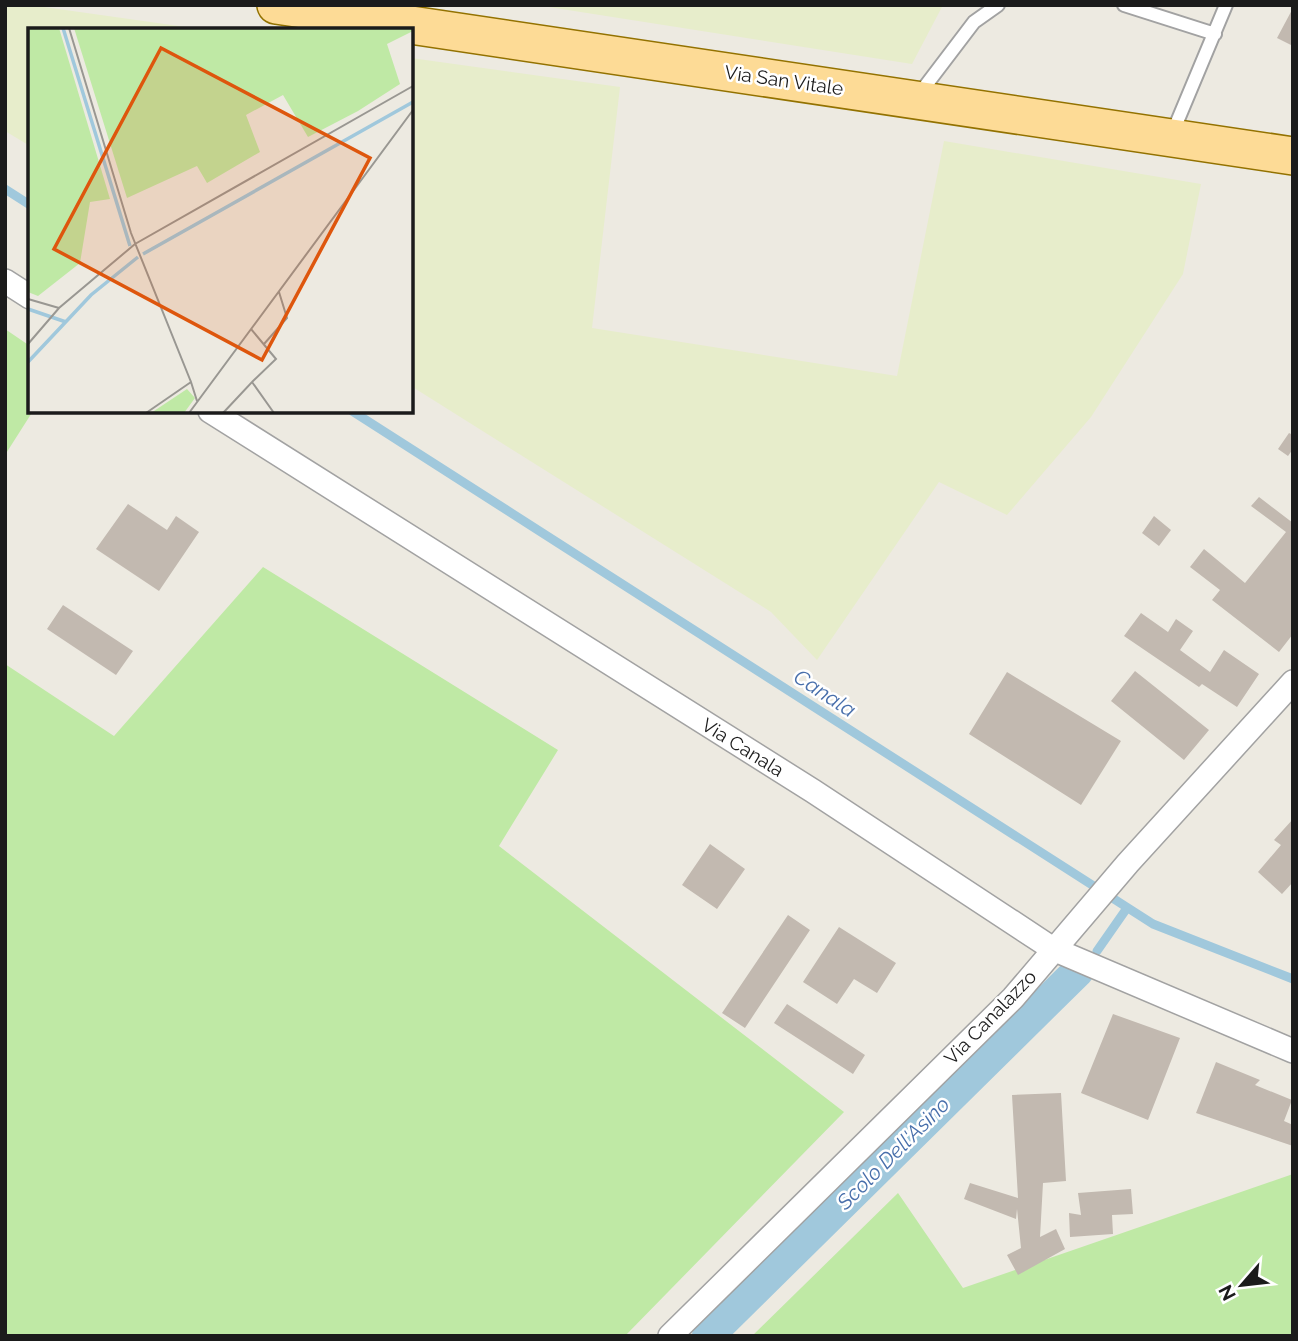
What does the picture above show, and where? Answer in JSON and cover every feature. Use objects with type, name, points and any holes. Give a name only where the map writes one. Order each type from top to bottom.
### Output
[{"type":"main road","name":"Via San Vitale","points":[[276,5],[1293,156]]},
{"type":"street","points":[[5,281],[28,296]]},
{"type":"street","name":"Via Canala","points":[[213,413],[813,791],[1060,941],[1293,1051]]},
{"type":"street","name":"Via Canalazzo","points":[[670,1336],[1013,998],[1128,863],[1293,682]]},
{"type":"lane","points":[[914,100],[974,22],[999,5]]},
{"type":"lane","points":[[1124,5],[1214,33]]},
{"type":"lane","points":[[1171,138],[1226,5]]},
{"type":"green space","points":[[5,5],[30,5],[193,28],[28,28],[28,145],[5,131]]},
{"type":"green space","points":[[536,5],[943,5],[912,64]]},
{"type":"green space","points":[[413,58],[620,87],[592,328],[897,376],[944,141],[1201,184],[1183,274],[1091,417],[1007,515],[939,482],[817,660],[771,612],[413,387]]},
{"type":"green space","points":[[5,329],[28,345],[28,413],[32,413],[5,455]]},
{"type":"green space","points":[[263,567],[558,750],[499,846],[844,1112],[625,1336],[5,1336],[5,664],[114,736]]},
{"type":"green space","points":[[1293,1174],[1293,1336],[752,1336],[898,1193],[963,1288]]},
{"type":"building","points":[[1293,8],[1293,46],[1277,38]]},
{"type":"building","points":[[1289,433],[1293,435],[1293,449],[1288,456],[1278,449]]},
{"type":"building","points":[[1259,497],[1293,523],[1293,634],[1279,652],[1212,600],[1220,590],[1190,567],[1204,549],[1245,583],[1286,532],[1251,506]]},
{"type":"building","points":[[128,504],[167,530],[176,516],[199,532],[159,591],[96,549]]},
{"type":"building","points":[[1154,516],[1171,530],[1159,546],[1142,533]]},
{"type":"building","points":[[63,605],[133,651],[116,675],[47,629]]},
{"type":"building","points":[[1141,613],[1168,632],[1176,619],[1193,631],[1180,650],[1210,672],[1224,650],[1259,674],[1237,707],[1202,684],[1199,687],[1124,636]]},
{"type":"building","points":[[1135,671],[1209,730],[1184,760],[1111,701]]},
{"type":"building","points":[[1007,672],[1121,741],[1081,805],[969,734]]},
{"type":"building","points":[[1293,819],[1293,882],[1282,894],[1258,872],[1281,845],[1274,840]]},
{"type":"building","points":[[710,844],[745,869],[717,909],[682,885]]},
{"type":"building","points":[[788,915],[810,930],[745,1028],[722,1013]]},
{"type":"building","points":[[839,927],[896,963],[877,993],[854,979],[837,1004],[803,982]]},
{"type":"building","points":[[787,1004],[865,1055],[853,1074],[774,1023]]},
{"type":"building","points":[[1113,1014],[1180,1038],[1148,1120],[1081,1093]]},
{"type":"building","points":[[1216,1062],[1260,1080],[1255,1085],[1292,1100],[1284,1121],[1293,1125],[1293,1146],[1196,1113]]},
{"type":"building","points":[[1061,1093],[1066,1181],[1043,1183],[1040,1237],[1056,1229],[1065,1249],[1018,1275],[1007,1255],[1021,1248],[1017,1209],[1016,1219],[964,1199],[970,1183],[1018,1198],[1012,1095]]},
{"type":"building","points":[[1131,1189],[1133,1214],[1112,1215],[1113,1234],[1070,1237],[1069,1213],[1081,1215],[1078,1193]]},
{"type":"waterway","name":"Canala","points":[[5,189],[28,204]]},
{"type":"waterway","name":"Canala","points":[[355,413],[1153,924],[1293,979]]},
{"type":"waterway","name":"Scolo Dell'Asino","points":[[1097,951],[1127,908]]},
{"type":"waterway","name":"Scolo Dell'Asino","points":[[708,1336],[1078,971]]}]
